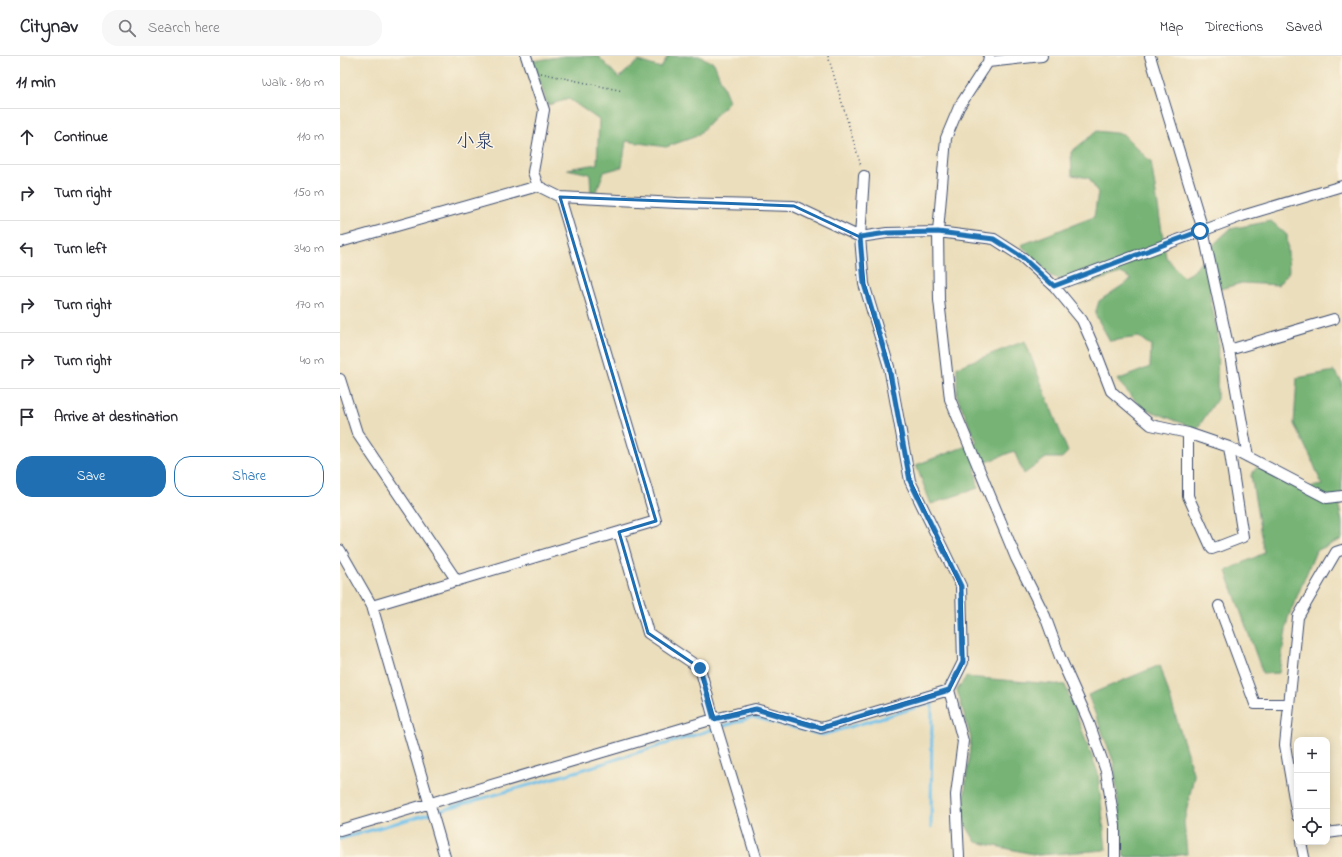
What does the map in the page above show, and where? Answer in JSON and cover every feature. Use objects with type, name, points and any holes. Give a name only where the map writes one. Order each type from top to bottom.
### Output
[{"type":"street","points":[[526,56],[544,110],[533,172],[538,186]]},
{"type":"street","points":[[1042,56],[988,59],[959,106],[946,138],[938,232],[939,300],[950,399],[1016,558],[1045,616],[1060,657],[1088,720],[1106,771],[1115,826],[1115,857]]},
{"type":"street","points":[[1150,56],[1203,230],[1229,350],[1248,457]]},
{"type":"street","points":[[864,176],[860,237],[864,284],[889,367],[910,481],[961,586],[963,662],[949,690],[964,741],[956,795],[960,857]]},
{"type":"street","points":[[340,242],[538,186],[560,197],[677,203],[794,206],[860,237],[887,233],[938,232],[994,239],[1022,257],[1054,286],[1082,320],[1111,391],[1151,425],[1188,433],[1229,447],[1327,498],[1342,496]]},
{"type":"street","points":[[1054,286],[1242,216],[1342,186]]},
{"type":"street","points":[[372,606],[656,521],[560,197]]},
{"type":"street","points":[[1229,350],[1334,320]]},
{"type":"street","points":[[340,379],[357,433],[457,581]]},
{"type":"street","points":[[1188,433],[1188,496],[1212,549],[1243,537],[1229,447]]},
{"type":"street","points":[[619,532],[648,633],[700,668],[756,857]]},
{"type":"street","points":[[340,550],[372,606],[445,857]]},
{"type":"street","points":[[1296,809],[1285,745],[1298,617],[1336,552],[1342,550]]},
{"type":"street","points":[[1219,606],[1255,704],[1289,704]]},
{"type":"street","points":[[340,830],[714,719],[756,709],[821,728],[949,690]]},
{"type":"street","points":[[1330,833],[1342,832]]},
{"type":"street","points":[[1302,845],[1304,857]]},
{"type":"path","points":[[828,56],[864,176]]},
{"type":"path","points":[[531,71],[623,91]]},
{"type":"highlighted area","points":[[560,197],[794,206],[860,237],[864,284],[889,367],[910,481],[961,586],[963,662],[949,690],[821,728],[755,709],[714,719],[700,668],[648,633],[619,532],[656,521]]},
{"type":"green space","points":[[564,56],[598,56],[619,78],[638,61],[661,68],[668,56],[699,56],[714,63],[729,101],[697,136],[666,147],[626,141],[622,167],[604,172],[596,192],[591,193],[590,174],[567,169],[597,164],[599,120],[569,99],[548,105],[533,61]]},
{"type":"green space","points":[[1097,131],[1123,134],[1151,162],[1166,257],[1183,277],[1194,271],[1216,242],[1230,229],[1271,221],[1287,235],[1289,272],[1278,285],[1242,283],[1209,292],[1218,336],[1217,399],[1197,429],[1141,407],[1117,380],[1150,367],[1151,346],[1139,337],[1110,341],[1095,314],[1099,301],[1132,279],[1121,273],[1080,286],[1051,276],[1021,245],[1094,217],[1098,193],[1089,178],[1072,175],[1071,152]]},
{"type":"green space","points":[[1025,341],[1068,452],[1062,458],[1046,458],[1024,474],[1014,451],[975,467],[978,488],[931,504],[916,465],[977,442],[957,396],[957,367]]},
{"type":"green space","points":[[1334,371],[1342,382],[1342,504],[1339,506],[1342,523],[1342,539],[1316,551],[1288,618],[1279,673],[1263,674],[1226,571],[1264,553],[1251,475],[1257,467],[1300,489],[1322,485],[1312,460],[1294,424],[1297,378]]},
{"type":"green space","points":[[1160,665],[1194,776],[1184,822],[1187,854],[1163,857],[1124,857],[1114,763],[1088,695]]},
{"type":"green space","points":[[966,677],[1065,685],[1098,773],[1106,850],[1038,855],[976,842],[962,819],[971,738],[957,690]]},
{"type":"waterway","points":[[340,839],[575,772],[753,717],[822,735],[932,703],[931,827]]},
{"type":"district","name":"小泉","points":[[475,142]]},
{"type":"route","points":[[700,668],[714,719],[756,709],[821,728],[949,690],[963,662],[961,586],[910,481],[889,367],[864,284],[860,237],[887,233],[938,232],[994,239],[1022,257],[1054,286],[1200,231]]}]
